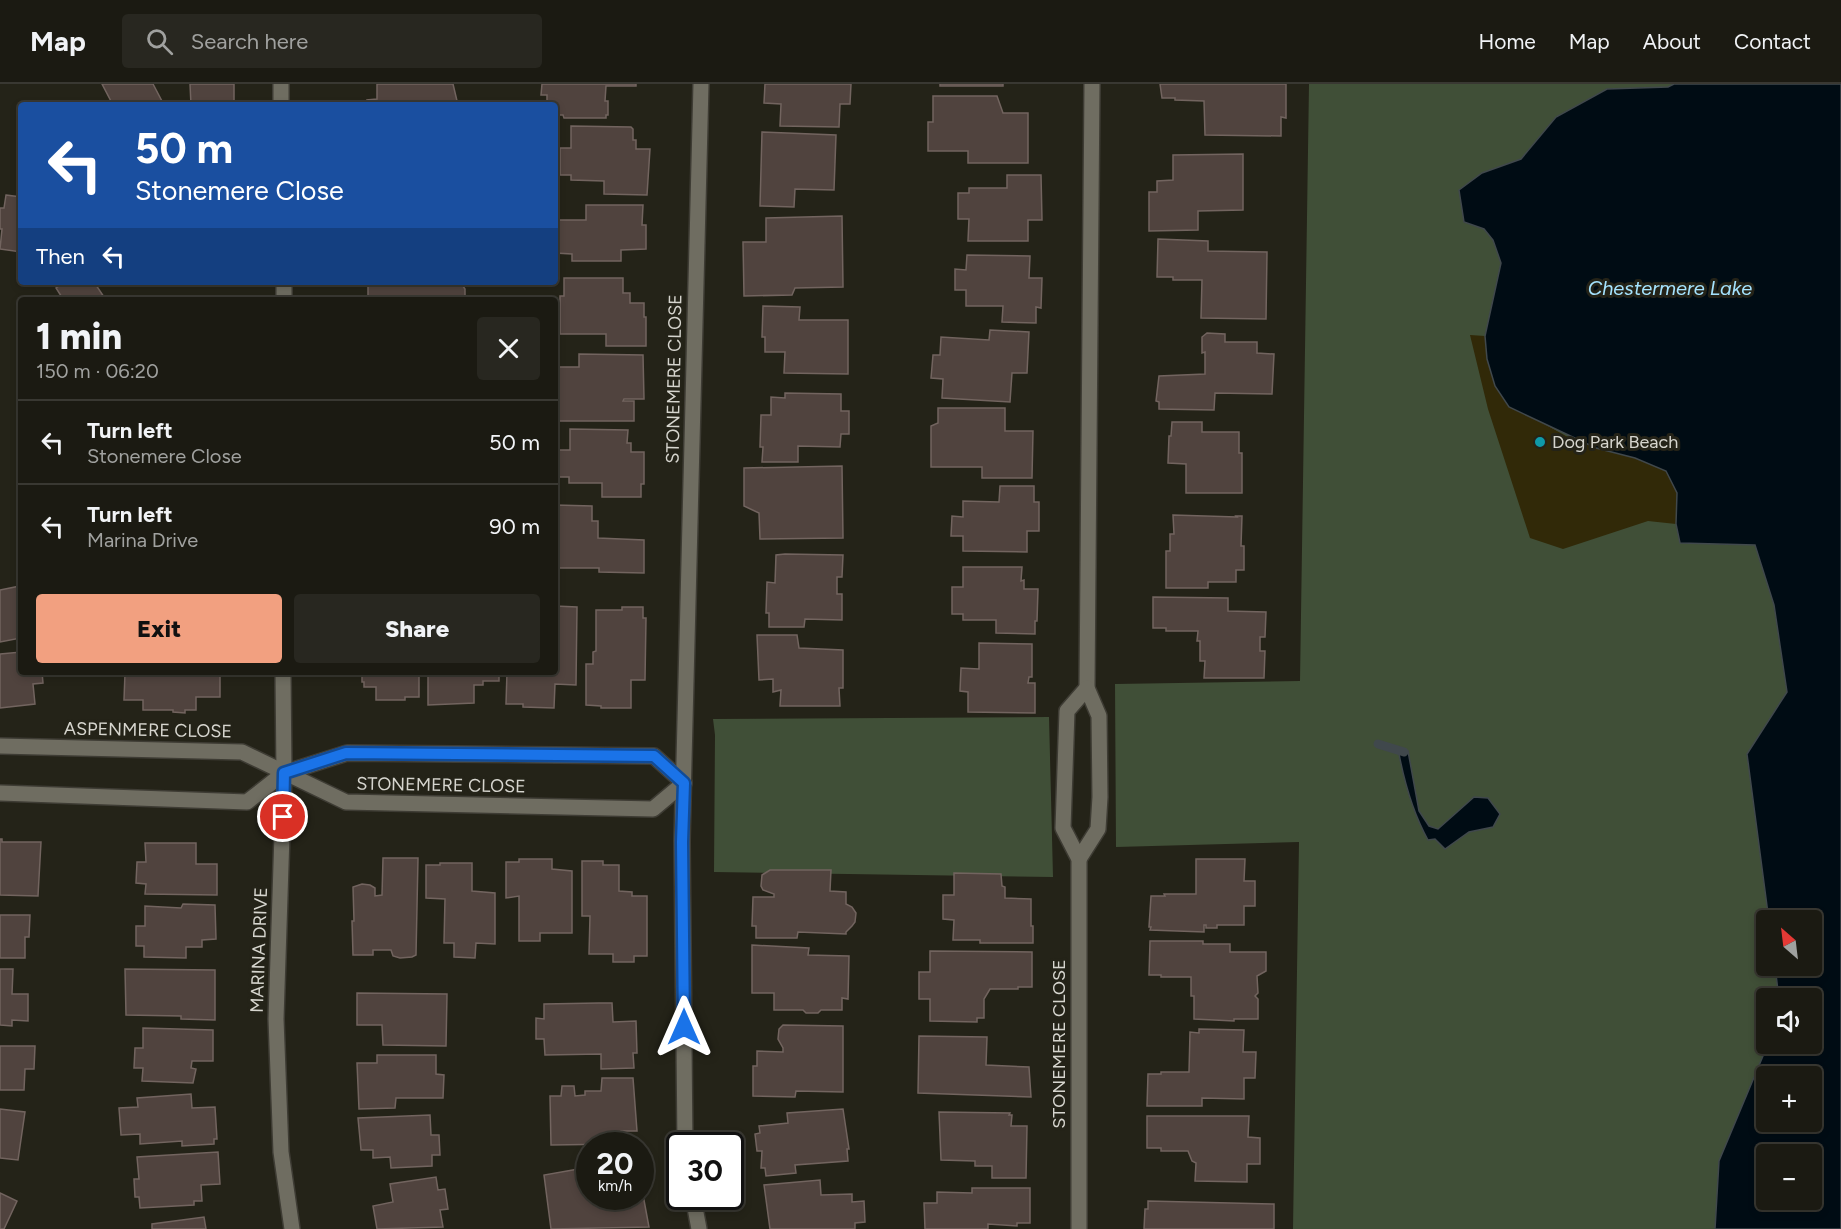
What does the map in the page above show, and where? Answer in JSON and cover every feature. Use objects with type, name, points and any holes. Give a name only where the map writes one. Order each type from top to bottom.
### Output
[{"type":"street","points":[[281,84],[282,102]]},
{"type":"street","name":"STONEMERE CLOSE","points":[[685,1132],[682,842],[701,84]]},
{"type":"street","points":[[1079,859],[1098,829],[1100,798],[1099,716],[1087,688],[1092,84]]},
{"type":"street","name":"MARINA DRIVE","points":[[283,675],[284,773],[276,1019],[281,1152],[292,1229]]},
{"type":"street","name":"STONEMERE CLOSE","points":[[1078,1229],[1079,859],[1063,828],[1067,711],[1087,688]]},
{"type":"street","name":"ASPENMERE CLOSE","points":[[0,746],[243,752],[284,773]]},
{"type":"street","name":"STONEMERE CLOSE","points":[[284,773],[346,753],[654,756],[684,783]]},
{"type":"street","points":[[0,793],[247,801],[284,773]]},
{"type":"street","name":"STONEMERE CLOSE","points":[[284,773],[346,802],[358,803],[652,809],[684,783]]},
{"type":"street","points":[[695,1210],[699,1229]]},
{"type":"green space","points":[[1309,84],[1674,84],[1668,87],[1607,89],[1556,117],[1521,159],[1482,173],[1484,229],[1494,240],[1501,263],[1485,336],[1509,407],[1596,448],[1635,458],[1677,493],[1676,524],[1755,545],[1774,605],[1787,692],[1747,754],[1768,910],[1756,910],[1756,976],[1776,976],[1778,988],[1756,988],[1756,1054],[1764,1054],[1759,1066],[1756,1066],[1756,1073],[1719,1161],[1715,1229],[1293,1229],[1299,842],[1116,847],[1115,684],[1300,681]]},
{"type":"green space","points":[[1049,717],[1053,877],[714,872],[715,735],[713,719]]},
{"type":"sand","name":"Dog Park Beach","points":[[1470,335],[1485,336],[1487,359],[1539,421],[1566,436],[1596,448],[1635,458],[1666,471],[1677,493],[1676,524],[1648,521],[1563,549],[1530,538],[1488,409]]},
{"type":"water","name":"Chestermere Lake","points":[[1674,84],[1841,84],[1841,1229],[1715,1229],[1719,1161],[1756,1073],[1756,1132],[1822,1132],[1822,1066],[1759,1066],[1764,1054],[1822,1054],[1822,988],[1778,988],[1776,976],[1822,976],[1822,910],[1768,910],[1747,754],[1787,692],[1774,605],[1755,545],[1680,543],[1676,524],[1677,493],[1666,471],[1635,458],[1596,448],[1509,407],[1495,386],[1487,359],[1485,336],[1501,263],[1493,240],[1484,229],[1464,222],[1459,190],[1482,173],[1521,159],[1556,117],[1607,89],[1668,87]]},
{"type":"water","points":[[1408,751],[1419,811],[1429,826],[1438,829],[1474,797],[1488,798],[1500,814],[1493,827],[1469,832],[1445,849],[1435,839],[1428,840],[1414,809],[1401,765],[1399,754]]},
{"type":"building","points":[[102,84],[153,84],[162,102],[111,102]]},
{"type":"building","points":[[190,84],[234,84],[234,102],[191,102]]},
{"type":"building","points":[[377,84],[453,84],[457,102],[367,102],[367,100],[377,99]]},
{"type":"building","points":[[542,84],[636,84],[636,86],[606,86],[605,101],[608,101],[608,115],[606,118],[564,118],[563,115],[558,115],[558,102],[547,102],[547,95],[541,95]]},
{"type":"building","points":[[765,84],[851,84],[850,104],[840,104],[839,127],[780,126],[781,104],[764,103]]},
{"type":"building","points":[[940,84],[1003,84],[1003,86],[940,86]]},
{"type":"building","points":[[1160,84],[1286,84],[1286,118],[1281,117],[1281,136],[1205,135],[1204,101],[1162,98]]},
{"type":"building","points":[[933,96],[997,96],[1003,113],[1028,113],[1028,163],[968,163],[968,151],[928,151],[928,122],[933,122]]},
{"type":"building","points":[[571,126],[631,127],[633,140],[636,140],[636,149],[650,149],[647,195],[604,194],[604,181],[571,180],[571,175],[560,175],[560,148],[571,148]]},
{"type":"building","points":[[762,132],[836,135],[834,190],[795,189],[794,207],[760,206]]},
{"type":"building","points":[[1243,154],[1243,210],[1198,211],[1198,230],[1149,231],[1149,192],[1157,192],[1157,181],[1173,180],[1173,155]]},
{"type":"building","points":[[1007,175],[1041,175],[1042,220],[1028,220],[1028,241],[968,241],[969,219],[958,219],[958,193],[969,193],[969,188],[1007,188]]},
{"type":"building","points":[[6,195],[18,197],[18,252],[0,249],[2,229],[0,229],[0,208],[4,208]]},
{"type":"building","points":[[586,205],[643,205],[642,225],[646,225],[646,249],[621,250],[621,261],[572,261],[572,254],[558,253],[558,220],[586,220]]},
{"type":"building","points":[[842,216],[843,287],[795,288],[792,295],[744,296],[743,242],[766,242],[766,218]]},
{"type":"building","points":[[1158,239],[1208,241],[1208,251],[1267,252],[1266,319],[1201,318],[1202,280],[1173,280],[1173,277],[1157,277]]},
{"type":"building","points":[[967,255],[1030,256],[1029,278],[1042,278],[1041,308],[1036,307],[1036,323],[1002,322],[1003,306],[966,306],[966,290],[955,290],[955,269],[966,270]]},
{"type":"building","points":[[564,278],[623,278],[623,293],[630,293],[630,303],[644,303],[646,346],[606,346],[606,334],[560,334],[560,296],[564,296]]},
{"type":"building","points":[[60,285],[96,285],[104,297],[62,297],[56,288]]},
{"type":"building","points":[[368,285],[462,285],[465,289],[465,297],[368,297]]},
{"type":"building","points":[[763,306],[800,307],[799,320],[848,320],[848,374],[784,373],[785,352],[765,352],[765,337],[762,337]]},
{"type":"building","points":[[990,330],[1029,332],[1027,373],[1012,373],[1010,402],[942,398],[943,379],[931,378],[933,355],[940,355],[941,337],[989,340]]},
{"type":"building","points":[[1207,333],[1225,334],[1225,342],[1257,342],[1257,353],[1274,354],[1272,394],[1215,393],[1214,410],[1159,409],[1159,402],[1156,401],[1159,376],[1205,374],[1202,337]]},
{"type":"building","points":[[579,354],[643,355],[644,399],[624,399],[623,401],[634,401],[634,421],[558,421],[558,367],[579,367]]},
{"type":"building","points":[[785,393],[841,394],[841,411],[849,411],[849,434],[841,434],[840,447],[798,446],[798,462],[762,462],[761,415],[771,415],[771,397],[785,398]]},
{"type":"building","points":[[938,408],[1005,408],[1005,431],[1033,431],[1032,478],[982,478],[982,467],[931,467],[931,426],[938,423]]},
{"type":"building","points":[[1172,422],[1202,422],[1202,432],[1239,432],[1239,453],[1242,453],[1242,493],[1186,493],[1186,464],[1168,463]]},
{"type":"building","points":[[570,429],[628,430],[627,443],[631,443],[631,452],[644,452],[644,484],[641,484],[641,497],[602,497],[602,483],[569,483],[569,477],[558,477],[559,450],[570,450]]},
{"type":"building","points":[[842,466],[843,538],[760,539],[759,513],[744,506],[744,468]]},
{"type":"building","points":[[1000,486],[1034,486],[1034,502],[1039,502],[1039,531],[1027,531],[1027,552],[963,551],[963,536],[951,536],[952,516],[963,517],[963,501],[999,502]]},
{"type":"building","points":[[558,505],[592,506],[592,521],[598,521],[598,538],[644,540],[644,573],[599,572],[599,568],[558,568]]},
{"type":"building","points":[[1173,515],[1242,516],[1241,546],[1244,546],[1244,570],[1236,570],[1236,582],[1208,582],[1208,588],[1166,588],[1166,551],[1170,551],[1170,534],[1174,534]]},
{"type":"building","points":[[776,555],[843,555],[842,577],[837,577],[837,594],[842,594],[842,620],[805,619],[804,627],[769,627],[769,613],[766,613],[767,582],[775,583]]},
{"type":"building","points":[[963,567],[1022,567],[1021,581],[1024,580],[1024,589],[1038,589],[1035,634],[996,633],[996,620],[963,620],[963,614],[952,614],[952,587],[963,587]]},
{"type":"building","points":[[18,586],[18,639],[0,642],[0,590]]},
{"type":"building","points":[[1153,597],[1228,598],[1228,611],[1266,612],[1265,637],[1260,637],[1260,651],[1265,651],[1264,678],[1204,678],[1205,661],[1200,661],[1198,631],[1166,631],[1166,628],[1153,628]]},
{"type":"building","points":[[558,606],[577,607],[576,685],[555,684],[554,708],[506,704],[507,675],[558,675]]},
{"type":"building","points":[[622,607],[643,607],[643,618],[646,618],[645,680],[631,680],[631,708],[601,708],[601,706],[586,705],[586,664],[593,664],[593,652],[596,651],[596,610],[622,610]]},
{"type":"building","points":[[757,635],[797,635],[799,648],[843,650],[843,688],[839,688],[840,706],[780,706],[781,690],[773,692],[773,679],[759,680]]},
{"type":"building","points":[[979,643],[1032,644],[1032,677],[1029,677],[1028,683],[1035,683],[1035,713],[968,712],[968,692],[960,691],[961,668],[979,669]]},
{"type":"building","points":[[18,652],[18,675],[42,675],[43,683],[33,684],[35,704],[0,708],[0,654]]},
{"type":"building","points":[[125,675],[220,675],[220,697],[196,697],[196,710],[185,710],[185,713],[173,712],[173,710],[143,710],[143,700],[124,700]]},
{"type":"building","points":[[362,675],[419,675],[419,697],[405,697],[405,700],[376,700],[376,687],[364,687],[364,682],[362,682]]},
{"type":"building","points":[[428,675],[499,675],[499,681],[483,681],[483,685],[474,685],[474,703],[428,705]]},
{"type":"building","points":[[0,839],[2,842],[41,842],[38,896],[0,895]]},
{"type":"building","points":[[145,843],[196,843],[196,864],[217,864],[217,895],[145,894],[146,884],[136,883],[137,862],[146,862]]},
{"type":"building","points":[[383,858],[418,858],[416,955],[412,957],[393,956],[391,950],[373,950],[373,955],[353,955],[353,887],[362,884],[370,885],[375,888],[375,896],[382,895]]},
{"type":"building","points":[[519,859],[552,859],[552,869],[572,871],[572,933],[540,933],[540,941],[519,941],[519,896],[506,898],[506,862],[519,862]]},
{"type":"building","points":[[1196,859],[1245,859],[1244,881],[1255,881],[1255,906],[1244,906],[1244,925],[1217,925],[1217,928],[1206,928],[1204,925],[1204,932],[1150,930],[1151,896],[1196,894]]},
{"type":"building","points":[[582,861],[603,861],[603,865],[619,865],[619,891],[632,892],[632,896],[647,896],[647,956],[634,956],[634,962],[613,962],[613,954],[589,954],[590,916],[582,916]]},
{"type":"building","points":[[440,863],[472,863],[472,891],[495,893],[495,944],[476,943],[475,958],[454,957],[454,943],[444,943],[445,899],[426,898],[426,865],[440,865]]},
{"type":"building","points":[[770,870],[831,870],[830,891],[846,892],[846,904],[856,913],[855,922],[846,934],[798,932],[797,938],[756,938],[756,926],[752,926],[753,897],[774,897],[774,894],[763,890],[761,886],[762,875]]},
{"type":"building","points":[[954,873],[1001,874],[1002,886],[1005,887],[1005,898],[1031,899],[1033,943],[980,943],[980,940],[953,940],[954,920],[943,919],[943,895],[954,895]]},
{"type":"building","points":[[183,904],[215,905],[216,939],[202,940],[202,947],[186,947],[186,958],[144,957],[144,946],[136,946],[136,926],[145,926],[145,906],[181,908]]},
{"type":"building","points":[[0,915],[30,915],[29,937],[25,937],[25,958],[0,958]]},
{"type":"building","points":[[1150,941],[1203,941],[1203,944],[1230,944],[1230,952],[1266,952],[1266,971],[1257,976],[1258,993],[1255,996],[1258,999],[1258,1019],[1234,1019],[1234,1021],[1194,1019],[1191,977],[1149,975]]},
{"type":"building","points":[[752,945],[809,948],[808,955],[849,956],[848,999],[842,998],[842,1010],[806,1013],[803,1010],[774,1010],[774,993],[752,993]]},
{"type":"building","points":[[930,951],[1032,952],[1032,987],[990,989],[984,999],[984,1018],[977,1018],[977,1022],[930,1021],[930,999],[919,999],[919,972],[930,972]]},
{"type":"building","points":[[0,969],[13,969],[12,994],[28,994],[28,1021],[12,1020],[12,1026],[0,1025]]},
{"type":"building","points":[[125,969],[215,970],[215,1020],[181,1019],[181,1016],[126,1015]]},
{"type":"building","points":[[357,993],[447,994],[446,1046],[383,1045],[382,1025],[357,1025]]},
{"type":"building","points":[[612,1003],[613,1022],[636,1021],[637,1053],[633,1053],[634,1068],[601,1069],[601,1054],[545,1055],[544,1039],[536,1039],[536,1018],[544,1019],[544,1004]]},
{"type":"building","points":[[783,1025],[843,1026],[843,1092],[796,1091],[795,1097],[753,1096],[753,1066],[757,1066],[757,1051],[783,1052],[778,1039],[779,1029]]},
{"type":"building","points":[[143,1028],[213,1030],[213,1061],[192,1061],[191,1068],[196,1069],[193,1083],[142,1081],[143,1068],[134,1068],[135,1048],[143,1048]]},
{"type":"building","points":[[1199,1029],[1244,1030],[1243,1052],[1256,1052],[1255,1078],[1244,1078],[1244,1099],[1202,1098],[1202,1106],[1147,1106],[1148,1074],[1189,1072],[1190,1032],[1199,1033]]},
{"type":"building","points":[[919,1036],[987,1037],[986,1065],[1029,1067],[1031,1097],[918,1093]]},
{"type":"building","points":[[0,1046],[35,1046],[34,1069],[25,1069],[24,1090],[0,1090]]},
{"type":"building","points":[[377,1055],[436,1055],[436,1074],[444,1075],[443,1098],[396,1098],[395,1108],[359,1109],[357,1063],[377,1063]]},
{"type":"building","points":[[602,1078],[633,1078],[637,1131],[576,1132],[576,1145],[551,1145],[550,1096],[561,1096],[562,1086],[574,1086],[575,1096],[585,1095],[585,1091],[601,1091]]},
{"type":"building","points":[[191,1094],[192,1108],[215,1107],[217,1139],[214,1139],[214,1144],[182,1146],[182,1141],[140,1144],[140,1134],[121,1135],[119,1108],[138,1107],[137,1098]]},
{"type":"building","points":[[0,1109],[25,1112],[18,1160],[0,1158]]},
{"type":"building","points":[[843,1109],[849,1149],[847,1149],[848,1161],[795,1165],[796,1173],[766,1176],[765,1168],[761,1168],[762,1151],[757,1151],[755,1134],[760,1133],[759,1126],[788,1123],[787,1113]]},
{"type":"building","points":[[939,1112],[1010,1113],[1009,1115],[1012,1115],[1011,1126],[1027,1126],[1026,1178],[992,1178],[992,1166],[975,1166],[975,1161],[941,1160]]},
{"type":"building","points":[[430,1115],[431,1135],[439,1135],[440,1155],[432,1155],[432,1166],[391,1168],[390,1157],[373,1158],[373,1150],[361,1150],[358,1118]]},
{"type":"building","points":[[1147,1116],[1249,1116],[1248,1137],[1260,1138],[1260,1164],[1247,1164],[1247,1182],[1195,1181],[1196,1163],[1192,1161],[1188,1151],[1161,1151],[1161,1148],[1147,1148]]},
{"type":"building","points":[[218,1152],[220,1184],[201,1185],[202,1201],[194,1201],[194,1205],[140,1208],[139,1197],[135,1197],[134,1179],[139,1179],[137,1157]]},
{"type":"building","points":[[576,1169],[576,1210],[646,1210],[649,1227],[551,1229],[544,1175]]},
{"type":"building","points":[[436,1177],[438,1190],[445,1189],[448,1209],[440,1210],[443,1227],[377,1229],[373,1206],[393,1202],[390,1184]]},
{"type":"building","points":[[820,1180],[821,1195],[852,1194],[852,1202],[864,1201],[865,1222],[855,1223],[855,1229],[770,1229],[764,1185]]},
{"type":"building","points":[[972,1188],[1030,1188],[1030,1223],[1017,1223],[1017,1226],[988,1224],[988,1229],[925,1229],[924,1203],[937,1203],[937,1192],[972,1193]]},
{"type":"building","points":[[0,1193],[17,1201],[4,1229],[0,1229]]},
{"type":"building","points":[[1148,1201],[1274,1204],[1274,1229],[1144,1229],[1145,1209],[1148,1209]]},
{"type":"building","points":[[204,1217],[206,1229],[152,1229],[152,1224]]},
{"type":"waterway","points":[[1378,744],[1404,752]]},
{"type":"place","name":"Dog Park Beach","points":[[1540,442]]},
{"type":"route","points":[[283,817],[284,773],[346,753],[654,756],[684,783],[682,842],[684,1027]]}]
